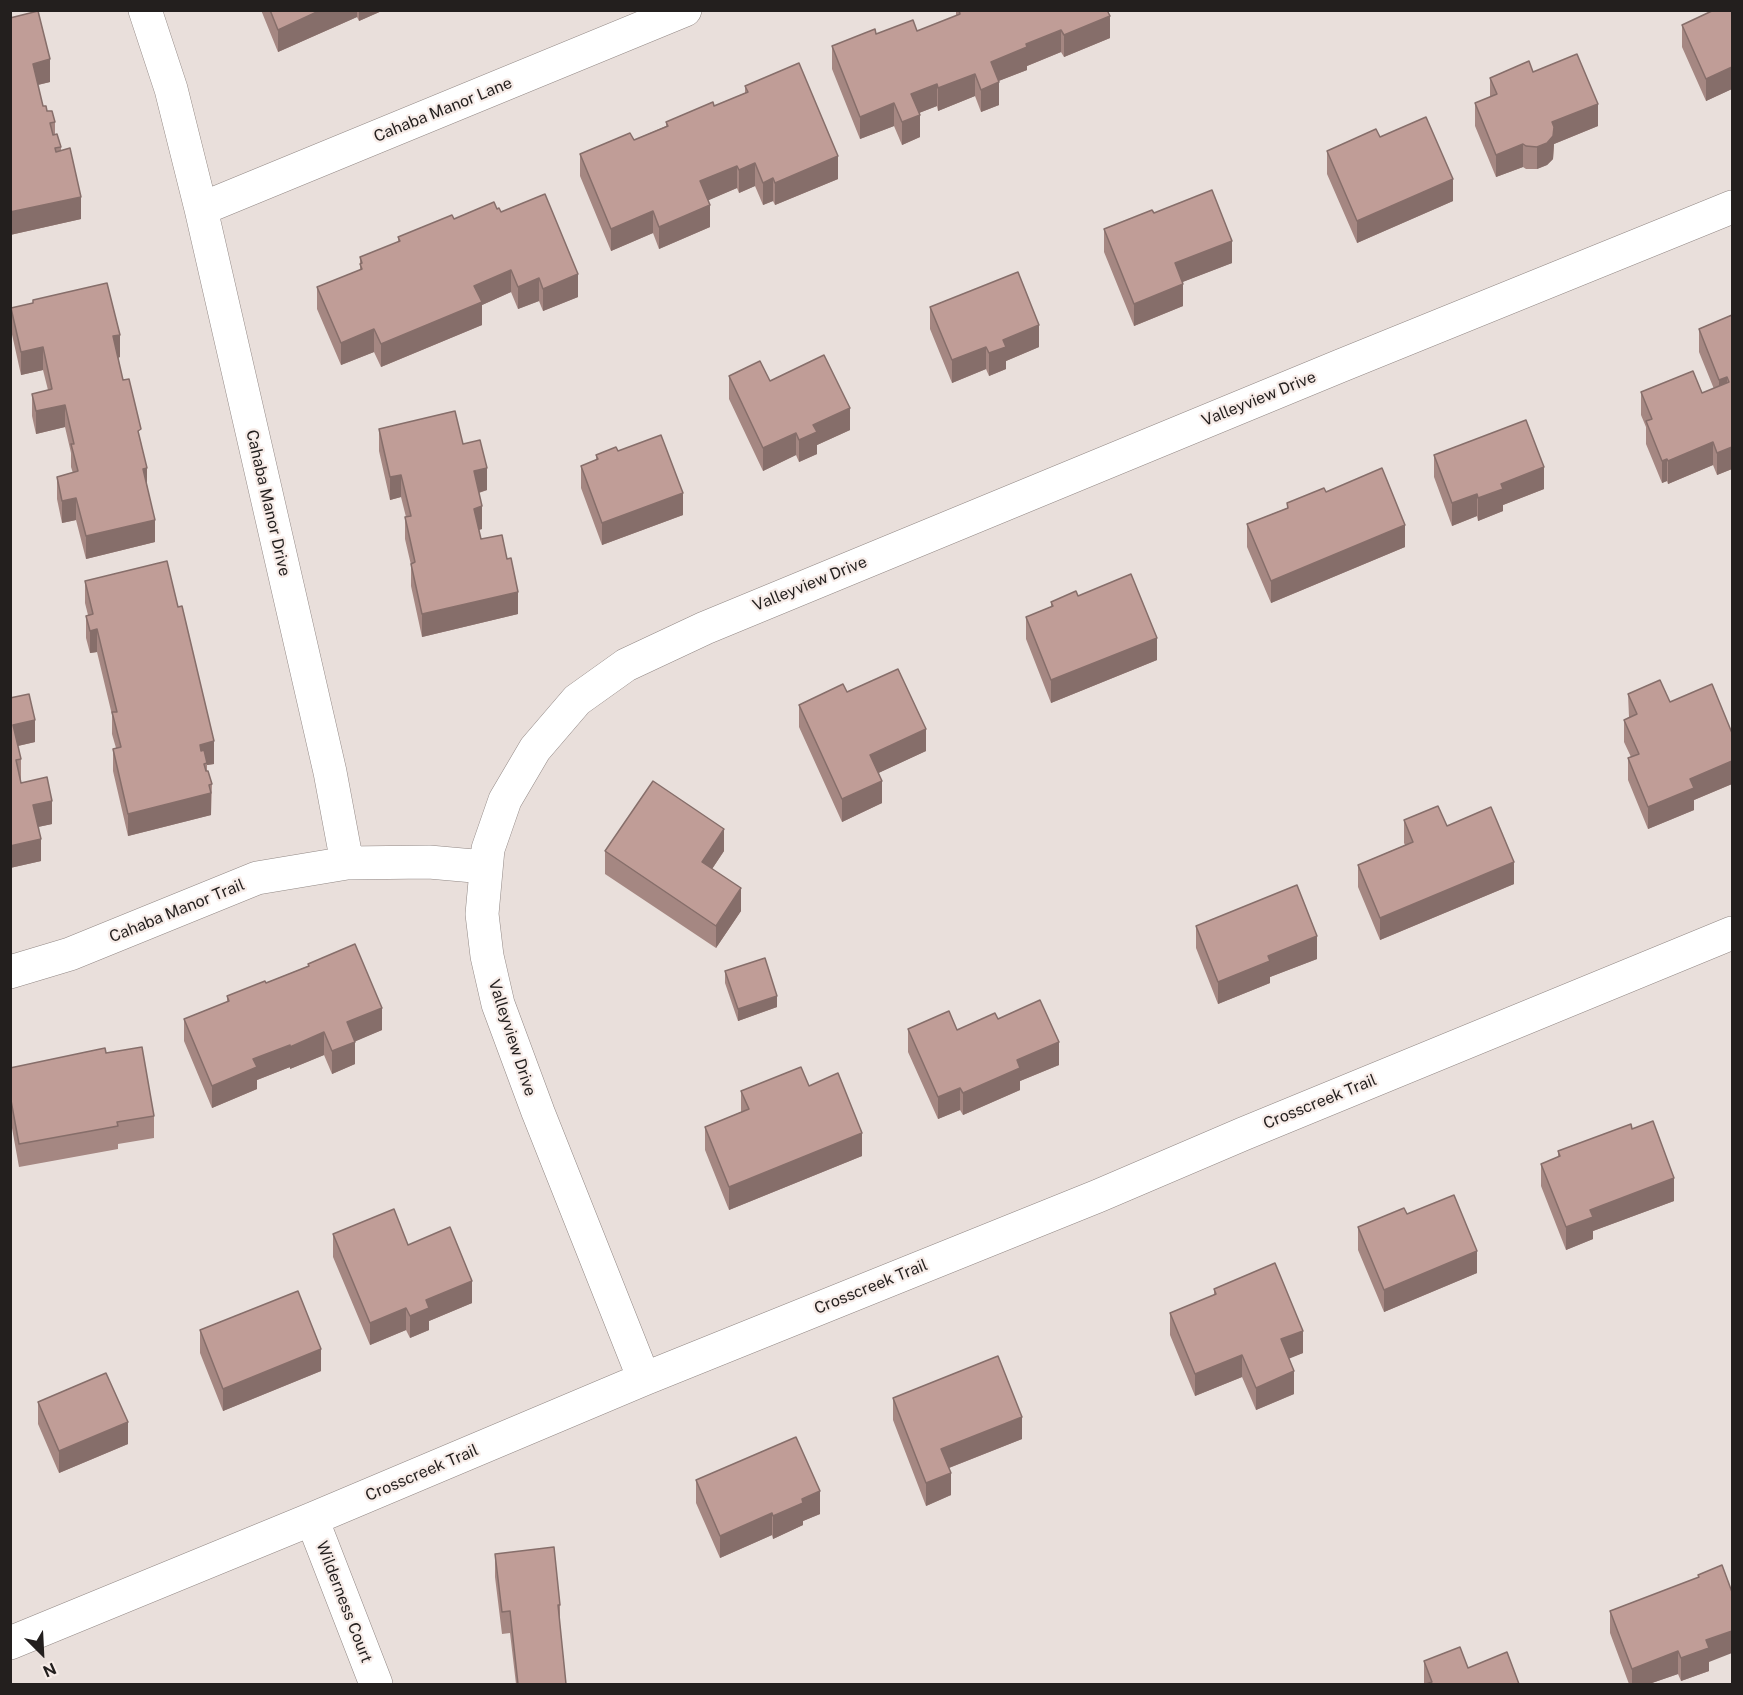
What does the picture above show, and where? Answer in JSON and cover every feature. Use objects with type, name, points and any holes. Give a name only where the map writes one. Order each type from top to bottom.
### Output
[{"type":"street","name":"Cahaba Manor Drive","points":[[145,10],[171,89],[201,209],[330,772],[347,863]]},
{"type":"street","name":"Cahaba Manor Lane","points":[[201,209],[686,10]]},
{"type":"street","name":"Valleyview Drive","points":[[644,1379],[537,1112],[498,1004],[487,956],[482,914],[488,849],[505,800],[535,749],[577,700],[626,665],[749,609],[1732,207]]},
{"type":"street","points":[[347,863],[429,862],[485,867]]},
{"type":"street","name":"Cahaba Manor Trail","points":[[10,972],[70,954],[257,878],[347,863]]},
{"type":"street","name":"Crosscreek Trail","points":[[10,1643],[644,1379],[1098,1196],[1732,933]]},
{"type":"street","name":"Wilderness Court","points":[[312,1519],[376,1684]]},
{"type":"building","points":[[270,10],[321,10],[278,30]]},
{"type":"building","points":[[959,10],[1107,10],[1110,16],[1064,35],[1061,30],[1026,44],[1027,47],[991,62],[999,82],[981,90],[975,74],[938,88],[937,84],[911,94],[920,115],[902,122],[894,103],[860,117],[832,46],[875,29],[876,34],[913,20],[917,31],[960,14]]},
{"type":"building","points":[[1714,10],[1732,10],[1732,67],[1706,79],[1682,25]]},
{"type":"building","points":[[38,11],[50,59],[33,64],[43,106],[46,106],[47,111],[52,111],[55,122],[50,123],[53,135],[57,134],[61,147],[55,148],[56,152],[70,148],[81,197],[10,212],[10,18]]},
{"type":"building","points":[[1577,54],[1598,104],[1552,122],[1553,136],[1547,143],[1537,147],[1523,144],[1496,155],[1475,103],[1497,94],[1490,78],[1529,61],[1533,72]]},
{"type":"building","points":[[799,63],[838,156],[775,183],[773,178],[763,183],[755,163],[739,170],[737,166],[700,181],[710,205],[659,227],[653,211],[611,229],[580,154],[630,133],[634,140],[668,126],[666,122],[713,102],[714,106],[748,92],[745,86]]},
{"type":"building","points":[[1426,117],[1453,179],[1357,221],[1327,151],[1376,129],[1380,137]]},
{"type":"building","points":[[1212,190],[1232,241],[1175,263],[1183,284],[1134,304],[1104,229],[1152,210],[1154,213]]},
{"type":"building","points":[[545,194],[578,274],[543,289],[539,278],[518,287],[511,270],[474,286],[482,302],[381,344],[374,329],[341,343],[317,287],[362,269],[360,257],[400,241],[398,237],[452,215],[454,219],[494,202],[501,212]]},
{"type":"building","points":[[1018,272],[1039,325],[1003,340],[1006,347],[989,353],[986,347],[952,360],[930,307]]},
{"type":"building","points":[[107,283],[120,335],[113,336],[123,380],[129,379],[141,429],[138,431],[147,468],[143,469],[155,520],[86,536],[76,498],[62,501],[57,477],[78,471],[65,405],[36,411],[32,394],[52,389],[43,347],[21,352],[11,308],[33,303],[33,300]]},
{"type":"building","points":[[1732,315],[1732,447],[1717,453],[1713,442],[1668,461],[1667,459],[1662,461],[1646,421],[1652,419],[1641,392],[1693,371],[1702,393],[1729,382],[1727,377],[1719,380],[1699,329]]},
{"type":"building","points":[[824,355],[850,408],[813,425],[817,432],[799,440],[796,433],[763,448],[729,376],[760,361],[770,381]]},
{"type":"building","points":[[455,411],[463,444],[480,440],[487,468],[474,471],[482,506],[474,509],[481,539],[502,535],[507,559],[511,558],[518,592],[422,614],[411,564],[415,562],[405,517],[411,516],[401,475],[390,477],[379,429]]},
{"type":"building","points":[[1526,420],[1544,467],[1501,484],[1503,489],[1478,498],[1477,494],[1452,503],[1434,455]]},
{"type":"building","points":[[661,435],[683,493],[602,523],[581,466],[598,459],[596,455],[616,447],[618,451]]},
{"type":"building","points":[[1382,468],[1405,525],[1271,581],[1247,524],[1288,508],[1287,503],[1324,488],[1326,492]]},
{"type":"building","points":[[167,561],[178,607],[182,606],[214,741],[200,745],[201,751],[204,750],[207,763],[204,764],[212,784],[209,785],[211,793],[128,814],[113,749],[121,747],[112,712],[117,712],[97,629],[90,631],[86,616],[93,614],[85,581]]},
{"type":"building","points":[[1131,574],[1157,638],[1051,680],[1026,617],[1053,606],[1051,602],[1076,591],[1078,596]]},
{"type":"building","points":[[898,669],[926,729],[870,755],[882,781],[842,799],[799,705],[843,684],[847,692]]},
{"type":"building","points":[[1660,680],[1670,702],[1712,684],[1732,733],[1732,761],[1690,779],[1694,788],[1648,807],[1628,758],[1639,754],[1624,720],[1637,714],[1628,694]]},
{"type":"building","points":[[29,694],[35,720],[13,725],[21,759],[16,760],[21,783],[47,777],[52,801],[33,805],[41,839],[10,846],[10,698]]},
{"type":"building","points":[[653,781],[724,829],[702,862],[741,888],[716,926],[605,851]]},
{"type":"building","points":[[1438,806],[1447,826],[1491,807],[1514,862],[1380,918],[1358,865],[1413,842],[1404,820]]},
{"type":"building","points":[[1297,885],[1317,936],[1268,956],[1270,961],[1218,982],[1196,926]]},
{"type":"building","points":[[355,944],[382,1008],[347,1022],[355,1042],[332,1051],[324,1032],[290,1047],[290,1045],[253,1059],[257,1067],[212,1086],[184,1019],[229,1001],[227,996],[309,966],[308,964]]},
{"type":"building","points":[[765,958],[777,996],[738,1009],[725,971]]},
{"type":"building","points":[[1040,1000],[1059,1042],[1017,1060],[1020,1068],[963,1093],[960,1088],[938,1097],[908,1029],[949,1011],[957,1030],[995,1013],[998,1019]]},
{"type":"building","points":[[142,1047],[154,1116],[117,1122],[118,1126],[19,1144],[10,1095],[10,1068],[105,1048],[106,1053]]},
{"type":"building","points":[[801,1067],[809,1086],[838,1073],[862,1133],[729,1187],[705,1127],[749,1109],[741,1091]]},
{"type":"building","points":[[1653,1121],[1674,1178],[1590,1210],[1593,1217],[1566,1227],[1541,1164],[1560,1156],[1558,1151],[1631,1124],[1632,1129]]},
{"type":"building","points":[[1454,1195],[1477,1251],[1384,1290],[1358,1227],[1404,1208],[1407,1214]]},
{"type":"building","points":[[394,1209],[408,1245],[450,1227],[472,1281],[426,1300],[429,1308],[410,1316],[406,1308],[370,1323],[333,1234]]},
{"type":"building","points":[[1275,1263],[1303,1331],[1281,1339],[1294,1371],[1256,1388],[1242,1355],[1195,1374],[1170,1313],[1216,1294],[1214,1289]]},
{"type":"building","points":[[298,1291],[321,1349],[223,1389],[200,1330]]},
{"type":"building","points":[[998,1356],[1022,1417],[941,1449],[951,1473],[926,1483],[893,1398]]},
{"type":"building","points":[[106,1373],[128,1422],[59,1451],[38,1402]]},
{"type":"building","points":[[796,1437],[820,1491],[802,1499],[803,1503],[773,1516],[772,1513],[720,1536],[696,1480]]},
{"type":"building","points":[[554,1547],[566,1684],[518,1684],[510,1611],[502,1612],[495,1554]]},
{"type":"building","points":[[1722,1565],[1732,1592],[1732,1631],[1706,1640],[1709,1648],[1681,1658],[1678,1651],[1632,1669],[1610,1611],[1699,1577],[1698,1575]]},
{"type":"building","points":[[1460,1647],[1468,1668],[1507,1652],[1519,1684],[1426,1684],[1432,1682],[1424,1661]]}]
